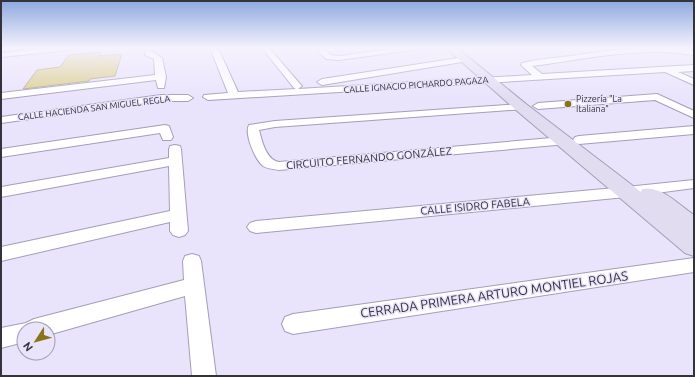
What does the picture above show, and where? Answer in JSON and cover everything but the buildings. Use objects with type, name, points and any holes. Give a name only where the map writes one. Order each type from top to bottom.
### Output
[{"type":"main road","points":[[479,66],[571,141],[626,192],[694,247]]},
{"type":"main road","points":[[571,141],[644,190],[694,227]]},
{"type":"street","points":[[159,66],[161,98]]},
{"type":"street","points":[[221,66],[234,96]]},
{"type":"street","points":[[280,66],[297,86]]},
{"type":"street","points":[[271,92],[400,66]]},
{"type":"street","points":[[526,66],[540,77]]},
{"type":"street","name":"CALLE IGNACIO PICHARDO PAGAZA","points":[[208,98],[271,92],[294,93],[694,68]]},
{"type":"street","points":[[664,69],[694,82]]},
{"type":"street","points":[[1,96],[161,77]]},
{"type":"street","points":[[529,106],[657,97],[694,115]]},
{"type":"street","name":"CALLE HACIENDA SAN MIGUEL REGLA","points":[[1,120],[161,98],[188,98]]},
{"type":"street","name":"CIRCUITO FERNANDO GONZÁLEZ","points":[[529,106],[275,124],[253,127],[252,133],[265,160],[271,165],[278,166],[571,141]]},
{"type":"street","points":[[1,153],[165,128]]},
{"type":"street","points":[[571,141],[694,130]]},
{"type":"street","points":[[1,192],[175,155],[179,223],[1,254]]},
{"type":"street","name":"CALLE ISIDRO FABELA","points":[[256,227],[626,192],[694,184]]},
{"type":"street","points":[[192,261],[204,376]]},
{"type":"street","name":"CERRADA PRIMERA ARTURO MONTIEL ROJAS","points":[[293,324],[694,265]]},
{"type":"street","points":[[56,323],[194,285]]},
{"type":"street","points":[[1,338],[16,334]]},
{"type":"place","name":"Pizzería \"La Italiana\"","points":[[568,104]]}]
